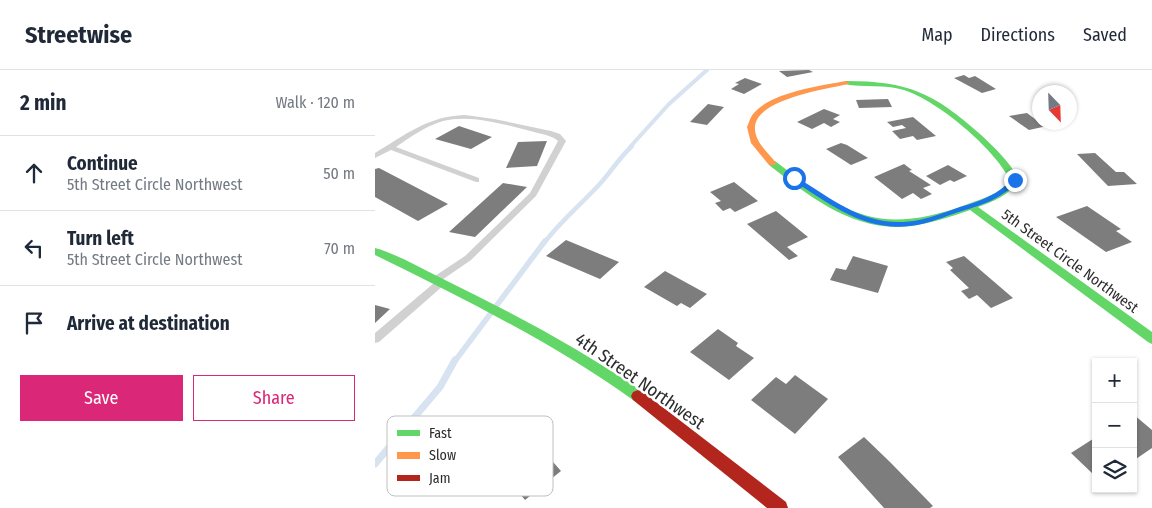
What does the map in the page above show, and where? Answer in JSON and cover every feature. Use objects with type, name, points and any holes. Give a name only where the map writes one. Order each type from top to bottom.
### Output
[{"type":"street","name":"5th Street Circle Northwest","points":[[861,82],[889,82],[907,86],[931,97],[944,106],[1005,162],[1013,173],[1015,180],[1007,190],[971,206],[920,222],[893,225],[876,223],[853,216],[774,163],[754,145],[749,131],[751,121],[764,108],[774,102],[817,89],[861,82]]},
{"type":"street","name":"5th Street Circle Northwest","points":[[971,206],[1152,339]]},
{"type":"street","name":"4th Street Northwest","points":[[375,251],[471,298],[580,357],[650,405],[780,508]]},
{"type":"lane","points":[[375,156],[427,125],[442,119],[458,117],[548,133],[557,136],[562,141],[533,194],[468,258],[438,282],[375,339]]},
{"type":"lane","points":[[390,147],[476,180]]},
{"type":"building","points":[[809,70],[813,72],[787,77],[779,71]]},
{"type":"building","points":[[964,75],[969,78],[975,76],[996,89],[982,93],[954,78]]},
{"type":"building","points":[[745,78],[762,84],[744,94],[731,89],[739,84],[735,83]]},
{"type":"building","points":[[888,99],[892,107],[859,108],[856,100]]},
{"type":"building","points":[[708,104],[724,107],[707,125],[690,122]]},
{"type":"building","points":[[824,109],[840,115],[833,119],[840,122],[831,127],[824,123],[812,129],[797,122]]},
{"type":"building","points":[[1027,113],[1032,117],[1032,129],[1029,130],[1009,116]]},
{"type":"building","points":[[913,117],[936,136],[917,140],[913,136],[900,139],[892,131],[906,128],[902,125],[893,127],[887,122]]},
{"type":"building","points":[[459,126],[492,137],[471,149],[435,139]]},
{"type":"building","points":[[547,141],[537,166],[506,168],[518,142]]},
{"type":"building","points":[[841,143],[868,158],[851,165],[826,149]]},
{"type":"building","points":[[1095,153],[1116,172],[1124,172],[1137,184],[1108,186],[1077,154]]},
{"type":"building","points":[[904,164],[912,170],[909,171],[931,185],[923,188],[932,194],[921,199],[913,193],[902,199],[874,177]]},
{"type":"building","points":[[948,165],[967,176],[954,182],[950,180],[940,185],[926,176]]},
{"type":"building","points":[[379,168],[448,204],[418,221],[375,197],[375,169]]},
{"type":"building","points":[[734,182],[758,201],[735,212],[730,208],[723,211],[715,203],[721,201],[710,192]]},
{"type":"building","points":[[503,183],[527,187],[475,237],[449,232]]},
{"type":"building","points":[[1087,206],[1121,229],[1116,231],[1132,242],[1106,252],[1056,217]]},
{"type":"building","points":[[776,211],[808,237],[787,247],[798,256],[789,260],[747,224]]},
{"type":"building","points":[[566,240],[619,262],[600,279],[546,256]]},
{"type":"building","points":[[853,256],[888,266],[878,293],[830,280],[836,268],[846,270]]},
{"type":"building","points":[[964,256],[1013,298],[991,308],[977,295],[969,299],[961,291],[969,288],[950,270],[953,268],[946,262]]},
{"type":"building","points":[[665,271],[707,294],[690,308],[681,303],[677,306],[644,287]]},
{"type":"building","points":[[375,305],[390,309],[375,323]]},
{"type":"building","points":[[718,329],[738,343],[736,346],[754,358],[729,380],[690,352]]},
{"type":"building","points":[[795,375],[828,399],[795,434],[751,400],[776,377],[786,384]]},
{"type":"building","points":[[1137,417],[1152,430],[1152,448],[1137,458]]},
{"type":"building","points":[[864,437],[933,506],[930,508],[884,508],[838,457]]},
{"type":"building","points":[[1092,440],[1092,473],[1071,453]]},
{"type":"building","points":[[553,462],[561,471],[553,477]]},
{"type":"building","points":[[522,496],[530,496],[525,500]]},
{"type":"waterway","points":[[630,147],[669,104],[707,70]]},
{"type":"waterway","points":[[544,243],[601,183],[632,146]]},
{"type":"waterway","points":[[455,361],[545,241]]},
{"type":"waterway","points":[[416,416],[440,387],[455,360]]},
{"type":"waterway","points":[[375,464],[387,450]]},
{"type":"traffic: fast","points":[[772,163],[820,198],[841,210],[863,219],[885,223],[909,223],[936,218],[967,208],[987,201],[1006,191],[1015,180],[1008,168],[995,153],[949,111],[934,101],[905,88],[869,83],[846,83]]},
{"type":"traffic: fast","points":[[971,206],[1152,339]]},
{"type":"traffic: fast","points":[[375,251],[543,335],[607,374],[638,396]]},
{"type":"traffic: slow","points":[[772,163],[755,143],[751,127],[756,115],[769,105],[787,97],[846,83]]},
{"type":"traffic: jam","points":[[638,396],[780,508]]},
{"type":"route","points":[[794,178],[853,216],[893,225],[920,222],[971,206],[1007,190],[1013,185],[1015,180]]}]
